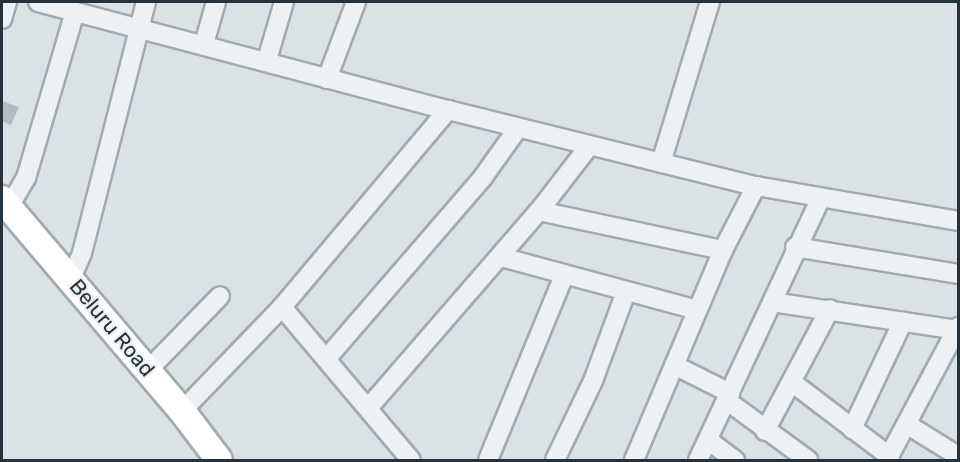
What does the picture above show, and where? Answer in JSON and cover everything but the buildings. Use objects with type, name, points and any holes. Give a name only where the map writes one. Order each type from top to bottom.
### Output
[{"type":"highway","name":"Beluru Road","points":[[5,203],[148,370],[219,460]]},
{"type":"street","points":[[2,20],[7,2]]},
{"type":"street","points":[[38,2],[267,60],[327,79],[518,128],[756,186],[820,199],[958,221]]},
{"type":"street","points":[[71,278],[82,253],[146,2]]},
{"type":"street","points":[[204,44],[216,2]]},
{"type":"street","points":[[267,60],[284,2]]},
{"type":"street","points":[[327,79],[356,2]]},
{"type":"street","points":[[661,163],[710,2]]},
{"type":"street","points":[[5,203],[26,178],[75,12]]},
{"type":"street","points":[[182,411],[282,307],[448,110]]},
{"type":"street","points":[[327,358],[483,177],[518,128]]},
{"type":"street","points":[[369,407],[501,257],[590,145]]},
{"type":"street","points":[[634,460],[723,250],[756,186]]},
{"type":"street","points":[[698,460],[772,302],[795,247],[820,199]]},
{"type":"street","points":[[539,211],[723,250]]},
{"type":"street","points":[[795,247],[958,274]]},
{"type":"street","points":[[501,257],[564,276],[697,310]]},
{"type":"street","points":[[488,460],[564,276]]},
{"type":"street","points":[[555,460],[593,381],[626,292]]},
{"type":"street","points":[[148,370],[220,296]]},
{"type":"street","points":[[772,302],[958,329],[888,459],[793,383]]},
{"type":"street","points":[[282,307],[369,407],[411,460]]},
{"type":"street","points":[[765,431],[793,383],[830,309]]},
{"type":"street","points":[[852,429],[903,321]]},
{"type":"street","points":[[675,365],[728,397],[765,431],[808,460]]},
{"type":"street","points":[[908,425],[958,457]]},
{"type":"street","points":[[708,440],[735,460]]}]
